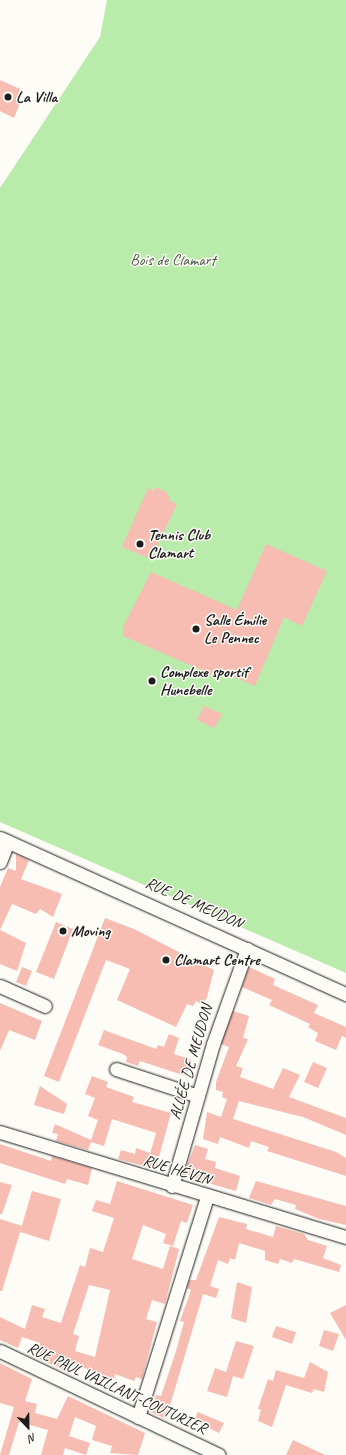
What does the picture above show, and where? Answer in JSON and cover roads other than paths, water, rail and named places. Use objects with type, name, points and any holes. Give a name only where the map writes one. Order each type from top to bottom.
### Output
[{"type":"street","points":[[0,862],[3,838]]},
{"type":"street","name":"RUE DE MEUDON","points":[[3,838],[346,994]]},
{"type":"street","name":"ALLÉE DE MEUDON","points":[[172,1186],[213,1044],[247,950]]},
{"type":"street","points":[[0,986],[44,1006]]},
{"type":"street","points":[[116,1069],[198,1096]]},
{"type":"street","name":"RUE HÉVIN","points":[[0,1132],[207,1197],[346,1237]]},
{"type":"street","points":[[138,1417],[207,1197]]},
{"type":"street","name":"RUE PAUL VAILLANT-COUTURIER","points":[[0,1351],[219,1455]]},
{"type":"place","name":"La Villa","points":[[8,97]]},
{"type":"place","name":"Tennis Club Clamart","points":[[140,544]]},
{"type":"place","name":"Salle Émilie Le Pennec","points":[[196,629]]},
{"type":"place","name":"Complexe sportif Hunebelle","points":[[152,681]]},
{"type":"place","name":"Moving","points":[[63,931]]},
{"type":"place","name":"Clamart Centre","points":[[166,960]]},
{"type":"park label","name":"Bois de Clamart","points":[[173,260]]}]
